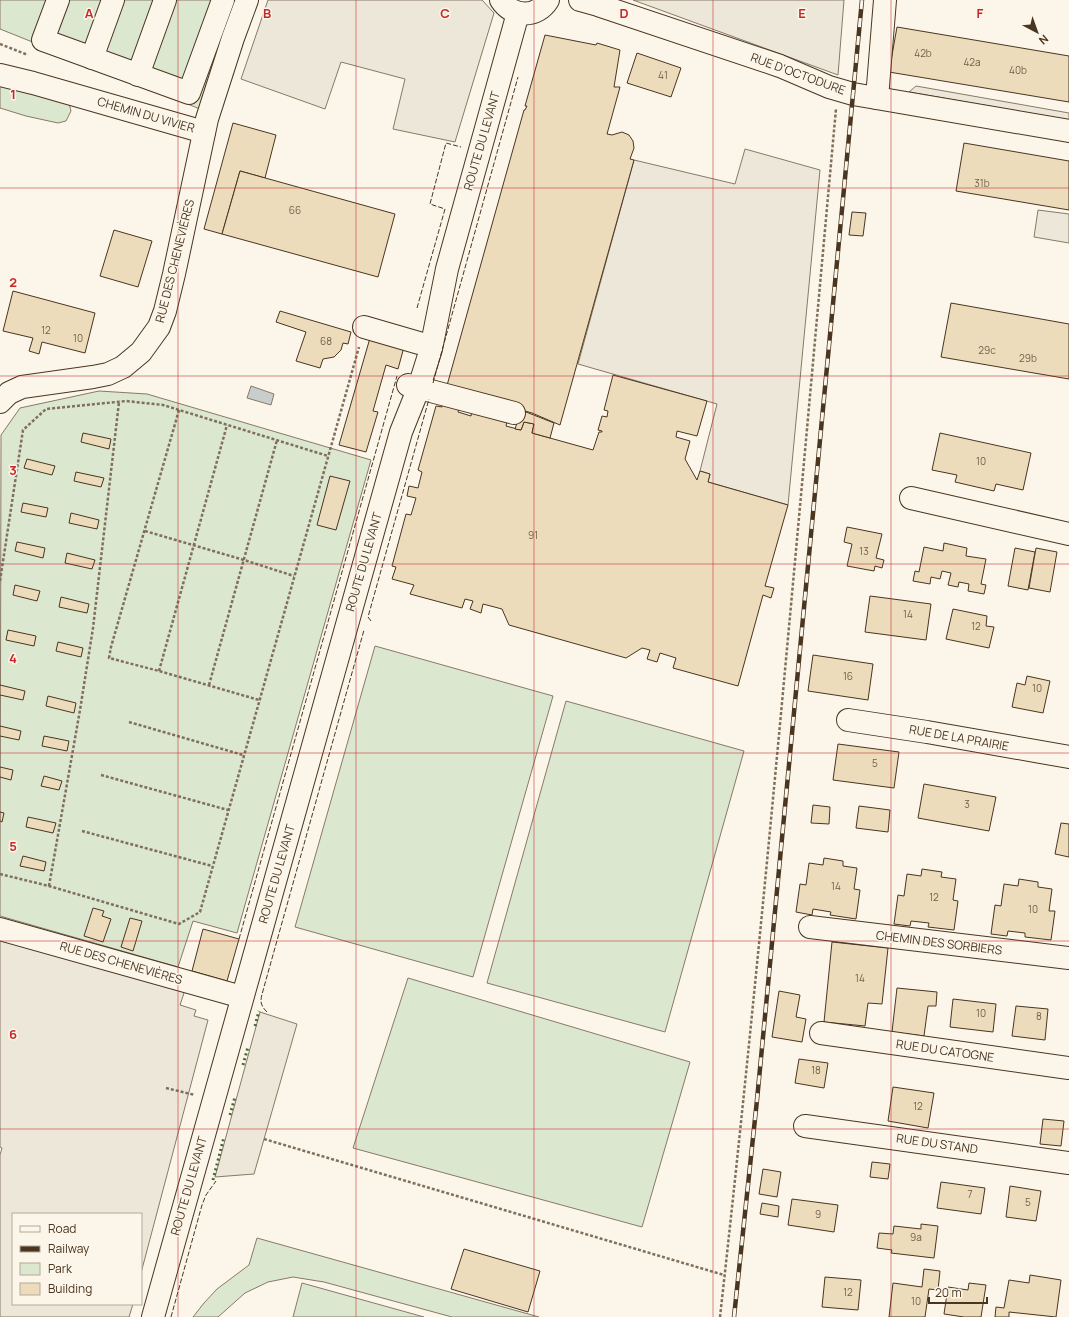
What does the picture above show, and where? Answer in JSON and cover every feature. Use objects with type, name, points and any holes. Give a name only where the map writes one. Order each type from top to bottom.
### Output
[{"type":"street","points":[[58,0],[43,40],[189,93],[223,0]]},
{"type":"street","points":[[92,58],[113,0]]},
{"type":"street","points":[[138,75],[165,0]]},
{"type":"street","name":"CHEMIN DU VIVIER","points":[[0,75],[204,132],[212,103],[247,0]]},
{"type":"street","points":[[510,7],[528,14],[537,11],[545,5],[548,0]]},
{"type":"street","name":"RUE D'OCTODURE","points":[[580,0],[598,4],[780,66],[838,90],[1069,131]]},
{"type":"street","points":[[877,98],[885,0]]},
{"type":"street","name":"ROUTE DU LEVANT","points":[[413,386],[432,344],[447,269],[510,7]]},
{"type":"street","name":"RUE DES CHENEVIÈRES","points":[[0,402],[9,393],[22,388],[108,374],[123,367],[141,352],[159,327],[165,311],[204,132]]},
{"type":"street","name":"ROUTE DU LEVANT","points":[[153,1317],[401,432],[413,386],[419,343],[447,269]]},
{"type":"street","points":[[364,327],[419,343]]},
{"type":"street","points":[[413,386],[514,414]]},
{"type":"street","points":[[911,498],[1069,534]]},
{"type":"street","name":"RUE DE LA PRAIRIE","points":[[848,720],[927,732],[1069,757]]},
{"type":"street","name":"CHEMIN DES SORBIERS","points":[[810,927],[1069,958]]},
{"type":"street","name":"RUE DES CHENEVIÈRES","points":[[0,929],[242,997]]},
{"type":"street","name":"RUE DU CATOGNE","points":[[821,1033],[1069,1068]]},
{"type":"street","name":"RUE DU STAND","points":[[805,1126],[1069,1163]]},
{"type":"path","points":[[720,1317],[734,1198],[838,90]]},
{"type":"path","points":[[0,874],[49,886],[179,924],[200,912],[364,327]]},
{"type":"path","points":[[0,581],[23,430],[46,409],[126,401],[163,405],[328,456]]},
{"type":"path","points":[[49,886],[93,628],[119,402]]},
{"type":"path","points":[[179,410],[109,658],[259,700]]},
{"type":"path","points":[[159,671],[227,425]]},
{"type":"path","points":[[209,685],[277,440]]},
{"type":"path","points":[[145,530],[294,576]]},
{"type":"path","points":[[129,722],[243,755]]},
{"type":"path","points":[[101,775],[228,810]]},
{"type":"path","points":[[82,831],[212,866]]},
{"type":"path","points":[[166,1088],[197,1096]]},
{"type":"path","points":[[264,1138],[724,1275]]},
{"type":"green space","points":[[0,0],[240,0],[200,109],[0,29]]},
{"type":"green space","points":[[0,81],[69,103],[71,111],[66,121],[58,123],[26,116],[0,108]]},
{"type":"green space","points":[[99,391],[147,394],[371,460],[237,933],[193,921],[178,967],[0,916],[1,435],[20,408]]},
{"type":"green space","points":[[375,646],[553,696],[473,977],[295,927]]},
{"type":"green space","points":[[566,701],[744,751],[665,1032],[487,983]]},
{"type":"green space","points":[[408,978],[690,1062],[642,1227],[353,1148]]},
{"type":"green space","points":[[257,1238],[539,1317],[452,1317],[324,1282],[293,1277],[268,1282],[245,1293],[218,1317],[193,1317],[217,1289],[249,1265]]},
{"type":"green space","points":[[302,1283],[424,1317],[293,1317]]},
{"type":"shaded area","points":[[268,0],[482,0],[494,13],[455,142],[393,129],[405,79],[341,62],[325,109],[241,79]]},
{"type":"shaded area","points":[[633,0],[844,0],[838,75]]},
{"type":"shaded area","points":[[916,86],[1069,113],[1069,120],[909,92]]},
{"type":"shaded area","points":[[745,149],[820,170],[788,505],[708,482],[710,474],[700,471],[717,404],[578,364],[634,160],[735,184]]},
{"type":"shaded area","points":[[1038,210],[1069,214],[1069,243],[1034,237]]},
{"type":"shaded area","points":[[251,386],[274,394],[271,405],[247,398]]},
{"type":"shaded area","points":[[0,939],[185,990],[180,1005],[196,1010],[194,1016],[208,1020],[142,1269],[142,1213],[12,1213],[12,1305],[133,1305],[129,1317],[0,1317],[0,1155],[2,1148],[0,1147]]},
{"type":"shaded area","points":[[260,1012],[297,1024],[254,1174],[215,1177]]},
{"type":"building","points":[[897,27],[1069,56],[1069,102],[889,72]]},
{"type":"building","points":[[545,35],[596,45],[597,43],[620,50],[614,87],[620,87],[607,134],[612,135],[622,132],[629,135],[633,141],[634,148],[630,159],[634,160],[560,425],[532,413],[446,389],[524,110],[527,106],[525,106]]},
{"type":"building","points":[[637,53],[681,68],[671,97],[627,83]]},
{"type":"building","points":[[233,123],[276,135],[265,178],[240,171],[222,234],[204,229]]},
{"type":"building","points":[[964,143],[1069,161],[1069,210],[956,191]]},
{"type":"building","points":[[240,171],[395,214],[378,277],[222,234]]},
{"type":"building","points":[[852,212],[866,213],[863,236],[849,235]]},
{"type":"building","points":[[114,230],[152,241],[138,287],[100,276]]},
{"type":"building","points":[[13,291],[95,313],[85,353],[42,342],[39,354],[29,351],[33,338],[3,331]]},
{"type":"building","points":[[951,303],[1069,324],[1069,379],[941,357]]},
{"type":"building","points":[[280,311],[351,332],[348,344],[343,343],[341,350],[334,357],[323,359],[320,368],[296,361],[306,332],[276,322]]},
{"type":"building","points":[[370,338],[404,347],[398,369],[386,365],[373,411],[378,412],[366,452],[339,445]]},
{"type":"building","points":[[613,375],[707,401],[697,436],[677,431],[676,437],[690,441],[685,459],[697,480],[700,471],[710,474],[708,482],[788,505],[765,586],[774,588],[771,598],[763,595],[738,686],[673,668],[676,658],[660,653],[657,662],[647,659],[650,650],[642,648],[626,658],[509,625],[502,609],[483,604],[481,613],[470,609],[473,601],[465,599],[462,608],[410,594],[414,585],[392,579],[396,567],[392,566],[406,514],[411,515],[416,498],[407,496],[409,486],[418,488],[422,472],[418,470],[436,406],[442,407],[444,400],[460,405],[458,412],[471,416],[473,407],[508,417],[506,426],[521,430],[524,422],[534,424],[532,433],[593,450],[599,432],[602,432],[598,430],[602,416],[607,417],[608,411],[604,410]]},
{"type":"building","points":[[521,410],[554,423],[550,438],[532,433],[534,424],[524,422],[521,430],[515,429]]},
{"type":"building","points":[[83,433],[111,439],[109,449],[81,442]]},
{"type":"building","points":[[940,433],[1031,453],[1023,490],[996,484],[994,491],[955,482],[957,475],[932,470]]},
{"type":"building","points":[[27,459],[55,466],[52,475],[24,468]]},
{"type":"building","points":[[76,472],[104,478],[101,487],[74,481]]},
{"type":"building","points":[[330,476],[350,481],[336,530],[317,525]]},
{"type":"building","points":[[23,503],[48,508],[46,517],[21,512]]},
{"type":"building","points":[[71,513],[99,520],[97,529],[69,523]]},
{"type":"building","points":[[847,527],[882,534],[876,558],[884,560],[882,568],[875,566],[874,571],[847,566],[852,544],[844,542]]},
{"type":"building","points":[[17,542],[45,548],[43,558],[15,551]]},
{"type":"building","points":[[944,543],[967,548],[966,556],[986,559],[981,584],[986,585],[984,594],[968,591],[969,584],[959,582],[958,587],[948,585],[951,573],[942,571],[940,579],[931,577],[930,584],[913,581],[915,571],[919,572],[924,547],[943,551]]},
{"type":"building","points":[[1015,548],[1035,552],[1028,590],[1008,586]]},
{"type":"building","points":[[1036,548],[1057,552],[1050,592],[1029,588]]},
{"type":"building","points":[[67,553],[95,560],[92,569],[65,563]]},
{"type":"building","points":[[15,585],[40,591],[37,601],[13,595]]},
{"type":"building","points":[[870,596],[931,604],[926,640],[865,632]]},
{"type":"building","points":[[61,597],[89,604],[87,613],[59,607]]},
{"type":"building","points":[[953,609],[987,616],[986,626],[994,627],[989,648],[946,639]]},
{"type":"building","points":[[8,630],[36,636],[34,646],[6,640]]},
{"type":"building","points":[[58,642],[83,648],[81,657],[56,651]]},
{"type":"building","points":[[813,655],[873,664],[868,700],[808,691]]},
{"type":"building","points":[[1027,676],[1050,681],[1043,713],[1012,707],[1017,683],[1025,685]]},
{"type":"building","points":[[0,685],[25,691],[23,700],[0,695]]},
{"type":"building","points":[[48,696],[76,703],[74,713],[46,706]]},
{"type":"building","points":[[0,726],[21,731],[19,740],[0,736]]},
{"type":"building","points":[[44,736],[69,741],[67,751],[42,746]]},
{"type":"building","points":[[838,744],[899,752],[894,788],[833,780]]},
{"type":"building","points":[[0,767],[13,770],[11,780],[0,777]]},
{"type":"building","points":[[44,776],[62,781],[59,790],[41,786]]},
{"type":"building","points":[[924,784],[996,797],[989,831],[918,818]]},
{"type":"building","points":[[813,805],[830,807],[829,824],[811,823]]},
{"type":"building","points":[[859,806],[890,810],[888,832],[856,828]]},
{"type":"building","points":[[0,812],[4,813],[2,822],[0,821]]},
{"type":"building","points":[[28,817],[56,823],[53,833],[26,827]]},
{"type":"building","points":[[1061,823],[1069,824],[1069,857],[1055,854]]},
{"type":"building","points":[[23,856],[46,862],[44,871],[20,866]]},
{"type":"building","points":[[824,858],[843,861],[843,866],[857,868],[854,889],[860,890],[856,919],[830,915],[831,912],[813,909],[812,915],[796,912],[800,884],[806,885],[809,863],[823,865]]},
{"type":"building","points":[[922,869],[942,872],[941,877],[956,879],[953,900],[958,901],[954,930],[928,927],[929,923],[911,921],[910,926],[894,924],[898,895],[904,896],[907,874],[921,876]]},
{"type":"building","points":[[1019,879],[1038,882],[1038,887],[1052,889],[1049,911],[1055,911],[1051,940],[1025,937],[1025,933],[1008,931],[1007,936],[991,934],[995,905],[1001,906],[1004,884],[1018,886]]},
{"type":"building","points":[[93,908],[104,911],[102,916],[111,919],[103,942],[84,936]]},
{"type":"building","points":[[130,918],[142,921],[133,951],[121,947]]},
{"type":"building","points":[[203,929],[239,939],[227,981],[192,971]]},
{"type":"building","points":[[832,942],[888,948],[882,1004],[868,1003],[865,1026],[824,1022]]},
{"type":"building","points":[[897,988],[937,992],[936,1006],[928,1006],[924,1036],[892,1032]]},
{"type":"building","points":[[779,991],[800,995],[796,1017],[806,1019],[802,1042],[772,1037]]},
{"type":"building","points":[[953,999],[996,1004],[993,1032],[950,1027]]},
{"type":"building","points":[[1016,1006],[1048,1009],[1045,1040],[1012,1036]]},
{"type":"building","points":[[799,1059],[828,1063],[824,1088],[795,1083]]},
{"type":"building","points":[[893,1087],[934,1093],[928,1128],[888,1121]]},
{"type":"building","points":[[1043,1119],[1064,1121],[1061,1146],[1040,1144]]},
{"type":"building","points":[[872,1162],[890,1164],[888,1179],[870,1177]]},
{"type":"building","points":[[763,1169],[781,1172],[777,1197],[759,1194]]},
{"type":"building","points":[[941,1182],[985,1188],[981,1214],[937,1208]]},
{"type":"building","points":[[1010,1186],[1041,1191],[1036,1221],[1006,1217]]},
{"type":"building","points":[[792,1199],[838,1205],[834,1232],[788,1225]]},
{"type":"building","points":[[762,1203],[779,1206],[778,1217],[760,1214]]},
{"type":"building","points":[[921,1224],[938,1226],[934,1258],[891,1253],[892,1250],[877,1248],[879,1233],[893,1234],[894,1226],[921,1229]]},
{"type":"building","points":[[464,1249],[540,1271],[528,1312],[451,1289]]},
{"type":"building","points":[[924,1269],[940,1271],[938,1290],[929,1289],[925,1317],[889,1317],[893,1283],[922,1287]]},
{"type":"building","points":[[1030,1275],[1061,1280],[1056,1317],[1009,1312],[1009,1317],[995,1317],[996,1307],[1004,1308],[1009,1280],[1029,1283]]},
{"type":"building","points":[[825,1277],[861,1280],[858,1310],[822,1307]]},
{"type":"building","points":[[969,1283],[986,1285],[981,1317],[964,1317],[944,1314],[948,1287],[968,1290]]},
{"type":"railway","points":[[734,1317],[757,1100],[862,0]]},
{"type":"hedge","points":[[255,1026],[259,1011]]},
{"type":"hedge","points":[[243,1065],[248,1047]]},
{"type":"hedge","points":[[230,1115],[235,1097]]},
{"type":"hedge","points":[[213,1180],[224,1137]]},
{"type":"fence","points":[[433,383],[518,77]]},
{"type":"fence","points":[[417,308],[445,209],[430,204],[446,143],[461,147]]},
{"type":"fence","points":[[239,939],[397,376]]},
{"type":"fence","points":[[371,621],[368,617],[429,399]]},
{"type":"fence","points":[[267,1012],[261,1003],[262,995],[364,630]]},
{"type":"fence","points":[[171,1317],[202,1205],[206,1195],[216,1181]]}]
